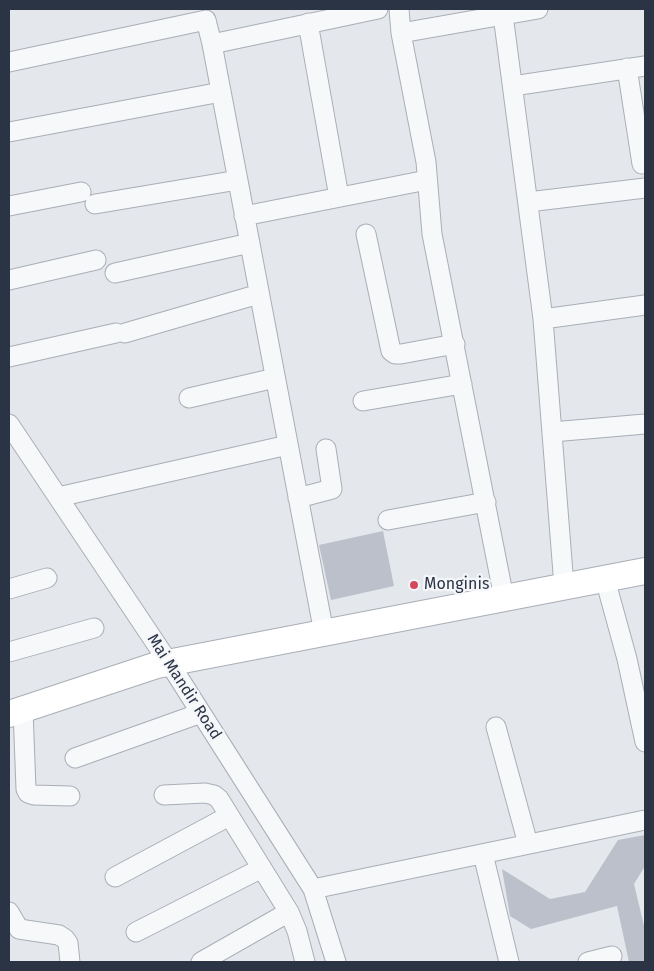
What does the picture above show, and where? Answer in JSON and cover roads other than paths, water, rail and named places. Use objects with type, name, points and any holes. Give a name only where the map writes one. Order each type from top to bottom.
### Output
[{"type":"main road","points":[[16,712],[157,665],[645,571]]},
{"type":"street","points":[[212,44],[378,9]]},
{"type":"street","points":[[399,9],[401,33],[426,162],[432,234],[504,598]]},
{"type":"street","points":[[401,33],[538,9]]},
{"type":"street","points":[[503,15],[543,319],[564,586]]},
{"type":"street","points":[[9,62],[206,20],[324,633]]},
{"type":"street","points":[[308,24],[339,197]]},
{"type":"street","points":[[513,86],[636,67],[642,164]]},
{"type":"street","points":[[9,132],[221,92]]},
{"type":"street","points":[[9,206],[238,180]]},
{"type":"street","points":[[244,216],[427,180]]},
{"type":"street","points":[[528,202],[645,188]]},
{"type":"street","points":[[366,234],[391,351],[395,354],[401,354],[455,344]]},
{"type":"street","points":[[116,272],[250,243]]},
{"type":"street","points":[[9,280],[96,260]]},
{"type":"street","points":[[9,357],[120,333],[259,294]]},
{"type":"street","points":[[543,319],[645,305]]},
{"type":"street","points":[[189,398],[275,378]]},
{"type":"street","points":[[363,402],[462,384]]},
{"type":"street","name":"Mai Mandir Road","points":[[9,424],[169,663],[313,889],[336,962]]},
{"type":"street","points":[[552,432],[645,424]]},
{"type":"street","points":[[58,498],[288,445]]},
{"type":"street","points":[[298,498],[332,489],[326,448]]},
{"type":"street","points":[[388,520],[486,502]]},
{"type":"street","points":[[9,589],[46,578]]},
{"type":"street","points":[[605,578],[627,659],[645,742]]},
{"type":"street","points":[[9,652],[94,628]]},
{"type":"street","points":[[16,712],[26,789],[34,795],[70,796]]},
{"type":"street","points":[[75,758],[201,713]]},
{"type":"street","points":[[496,728],[528,844]]},
{"type":"street","points":[[164,795],[205,793],[214,795],[219,800],[289,912],[306,962]]},
{"type":"street","points":[[115,877],[229,816]]},
{"type":"street","points":[[313,889],[645,820]]},
{"type":"street","points":[[482,854],[509,962]]},
{"type":"street","points":[[136,932],[262,868]]},
{"type":"street","points":[[9,912],[19,929],[59,935],[65,938],[68,943],[70,962]]},
{"type":"street","points":[[200,962],[289,912]]},
{"type":"street","points":[[588,962],[612,956]]},
{"type":"place","name":"Monginis","points":[[414,585]]}]
